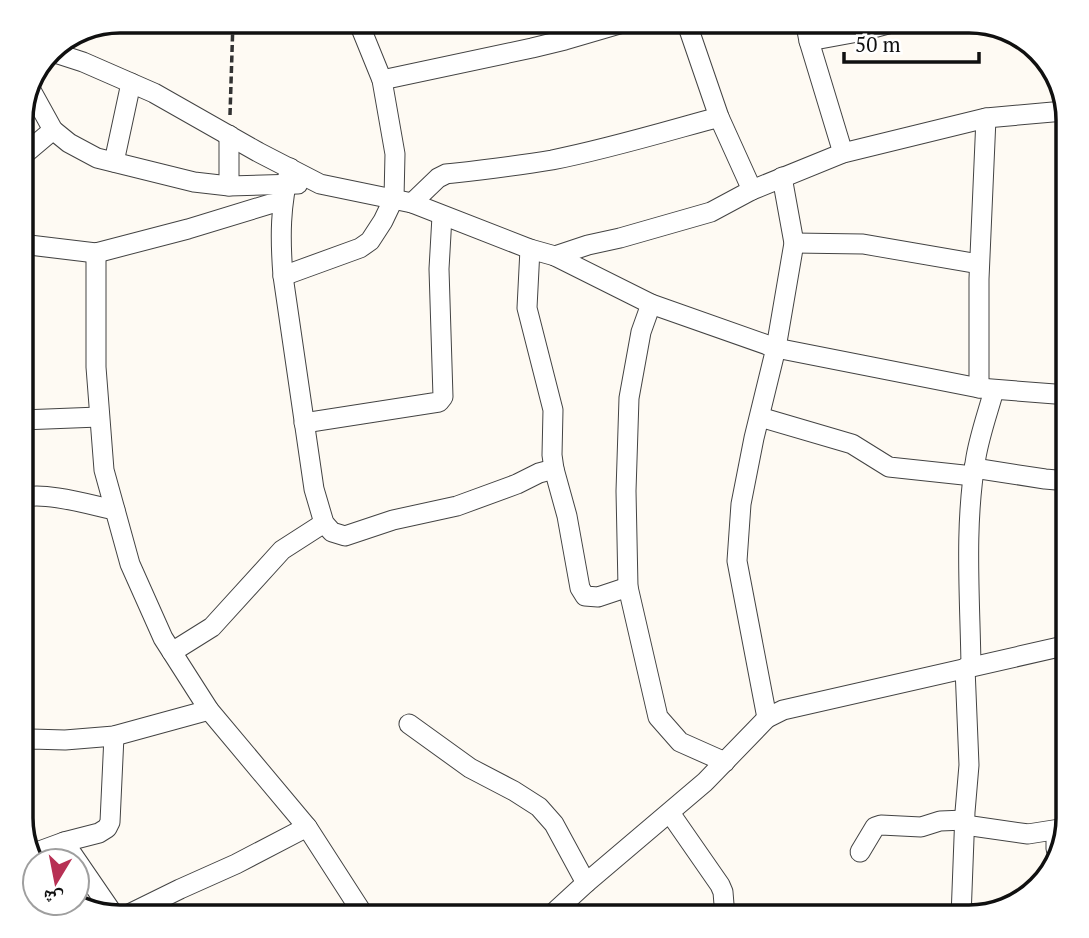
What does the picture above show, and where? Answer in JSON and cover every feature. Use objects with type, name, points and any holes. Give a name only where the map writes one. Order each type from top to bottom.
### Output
[{"type":"street","points":[[366,33],[382,80],[403,201]]},
{"type":"street","points":[[382,80],[543,46],[588,33]]},
{"type":"street","points":[[690,33],[719,117],[751,190]]},
{"type":"street","points":[[807,33],[843,153]]},
{"type":"street","points":[[809,41],[853,33]]},
{"type":"street","points":[[63,56],[154,93],[229,135],[286,185]]},
{"type":"street","points":[[114,162],[131,83]]},
{"type":"street","points":[[36,99],[54,130],[69,144],[97,158],[194,182],[229,186],[320,184],[403,201],[555,256],[651,304],[776,348],[987,389],[1056,394]]},
{"type":"street","points":[[555,256],[711,212],[751,190],[843,153],[986,118],[1055,112]]},
{"type":"street","points":[[283,276],[360,248],[370,241],[383,221],[403,201],[446,174],[553,160],[719,117]]},
{"type":"street","points":[[962,905],[969,765],[969,549],[974,472],[987,389],[979,264],[986,118]]},
{"type":"street","points":[[33,147],[54,130]]},
{"type":"street","points":[[229,135],[229,186]]},
{"type":"street","points":[[767,718],[737,561],[741,505],[776,348],[794,243],[782,177]]},
{"type":"street","points":[[33,245],[96,253],[270,204],[286,185]]},
{"type":"street","points":[[286,185],[281,243],[283,276],[314,489],[324,523],[332,532],[345,536],[393,520],[457,506],[554,469]]},
{"type":"street","points":[[304,423],[439,402],[443,397],[439,269],[442,216]]},
{"type":"street","points":[[794,243],[863,244],[979,264]]},
{"type":"street","points":[[530,249],[527,308],[554,410],[554,469],[567,516],[580,588],[585,596],[598,597],[628,587]]},
{"type":"street","points":[[96,253],[96,367],[104,470],[130,564],[163,638],[209,709],[307,827],[357,905]]},
{"type":"street","points":[[651,304],[641,332],[629,398],[626,491],[628,587],[657,717],[680,742],[724,762]]},
{"type":"street","points":[[33,419],[99,417]]},
{"type":"street","points":[[760,417],[852,444],[889,467],[1056,480]]},
{"type":"street","points":[[33,495],[115,510]]},
{"type":"street","points":[[172,652],[212,627],[282,550],[324,523]]},
{"type":"street","points":[[562,905],[705,782],[767,718],[783,710],[1056,648]]},
{"type":"street","points":[[33,739],[65,740],[114,736],[209,709]]},
{"type":"street","points":[[409,724],[470,768],[538,807],[554,824],[586,883]]},
{"type":"street","points":[[50,847],[99,833],[107,828],[110,821],[114,736]]},
{"type":"street","points":[[670,813],[720,885],[724,905]]},
{"type":"street","points":[[860,852],[875,827],[881,825],[921,827],[940,821],[965,822],[1028,834],[1053,836]]},
{"type":"street","points":[[147,905],[236,864],[307,827]]},
{"type":"street","points":[[64,842],[106,903]]},
{"type":"path","points":[[229,135],[233,33]]}]
